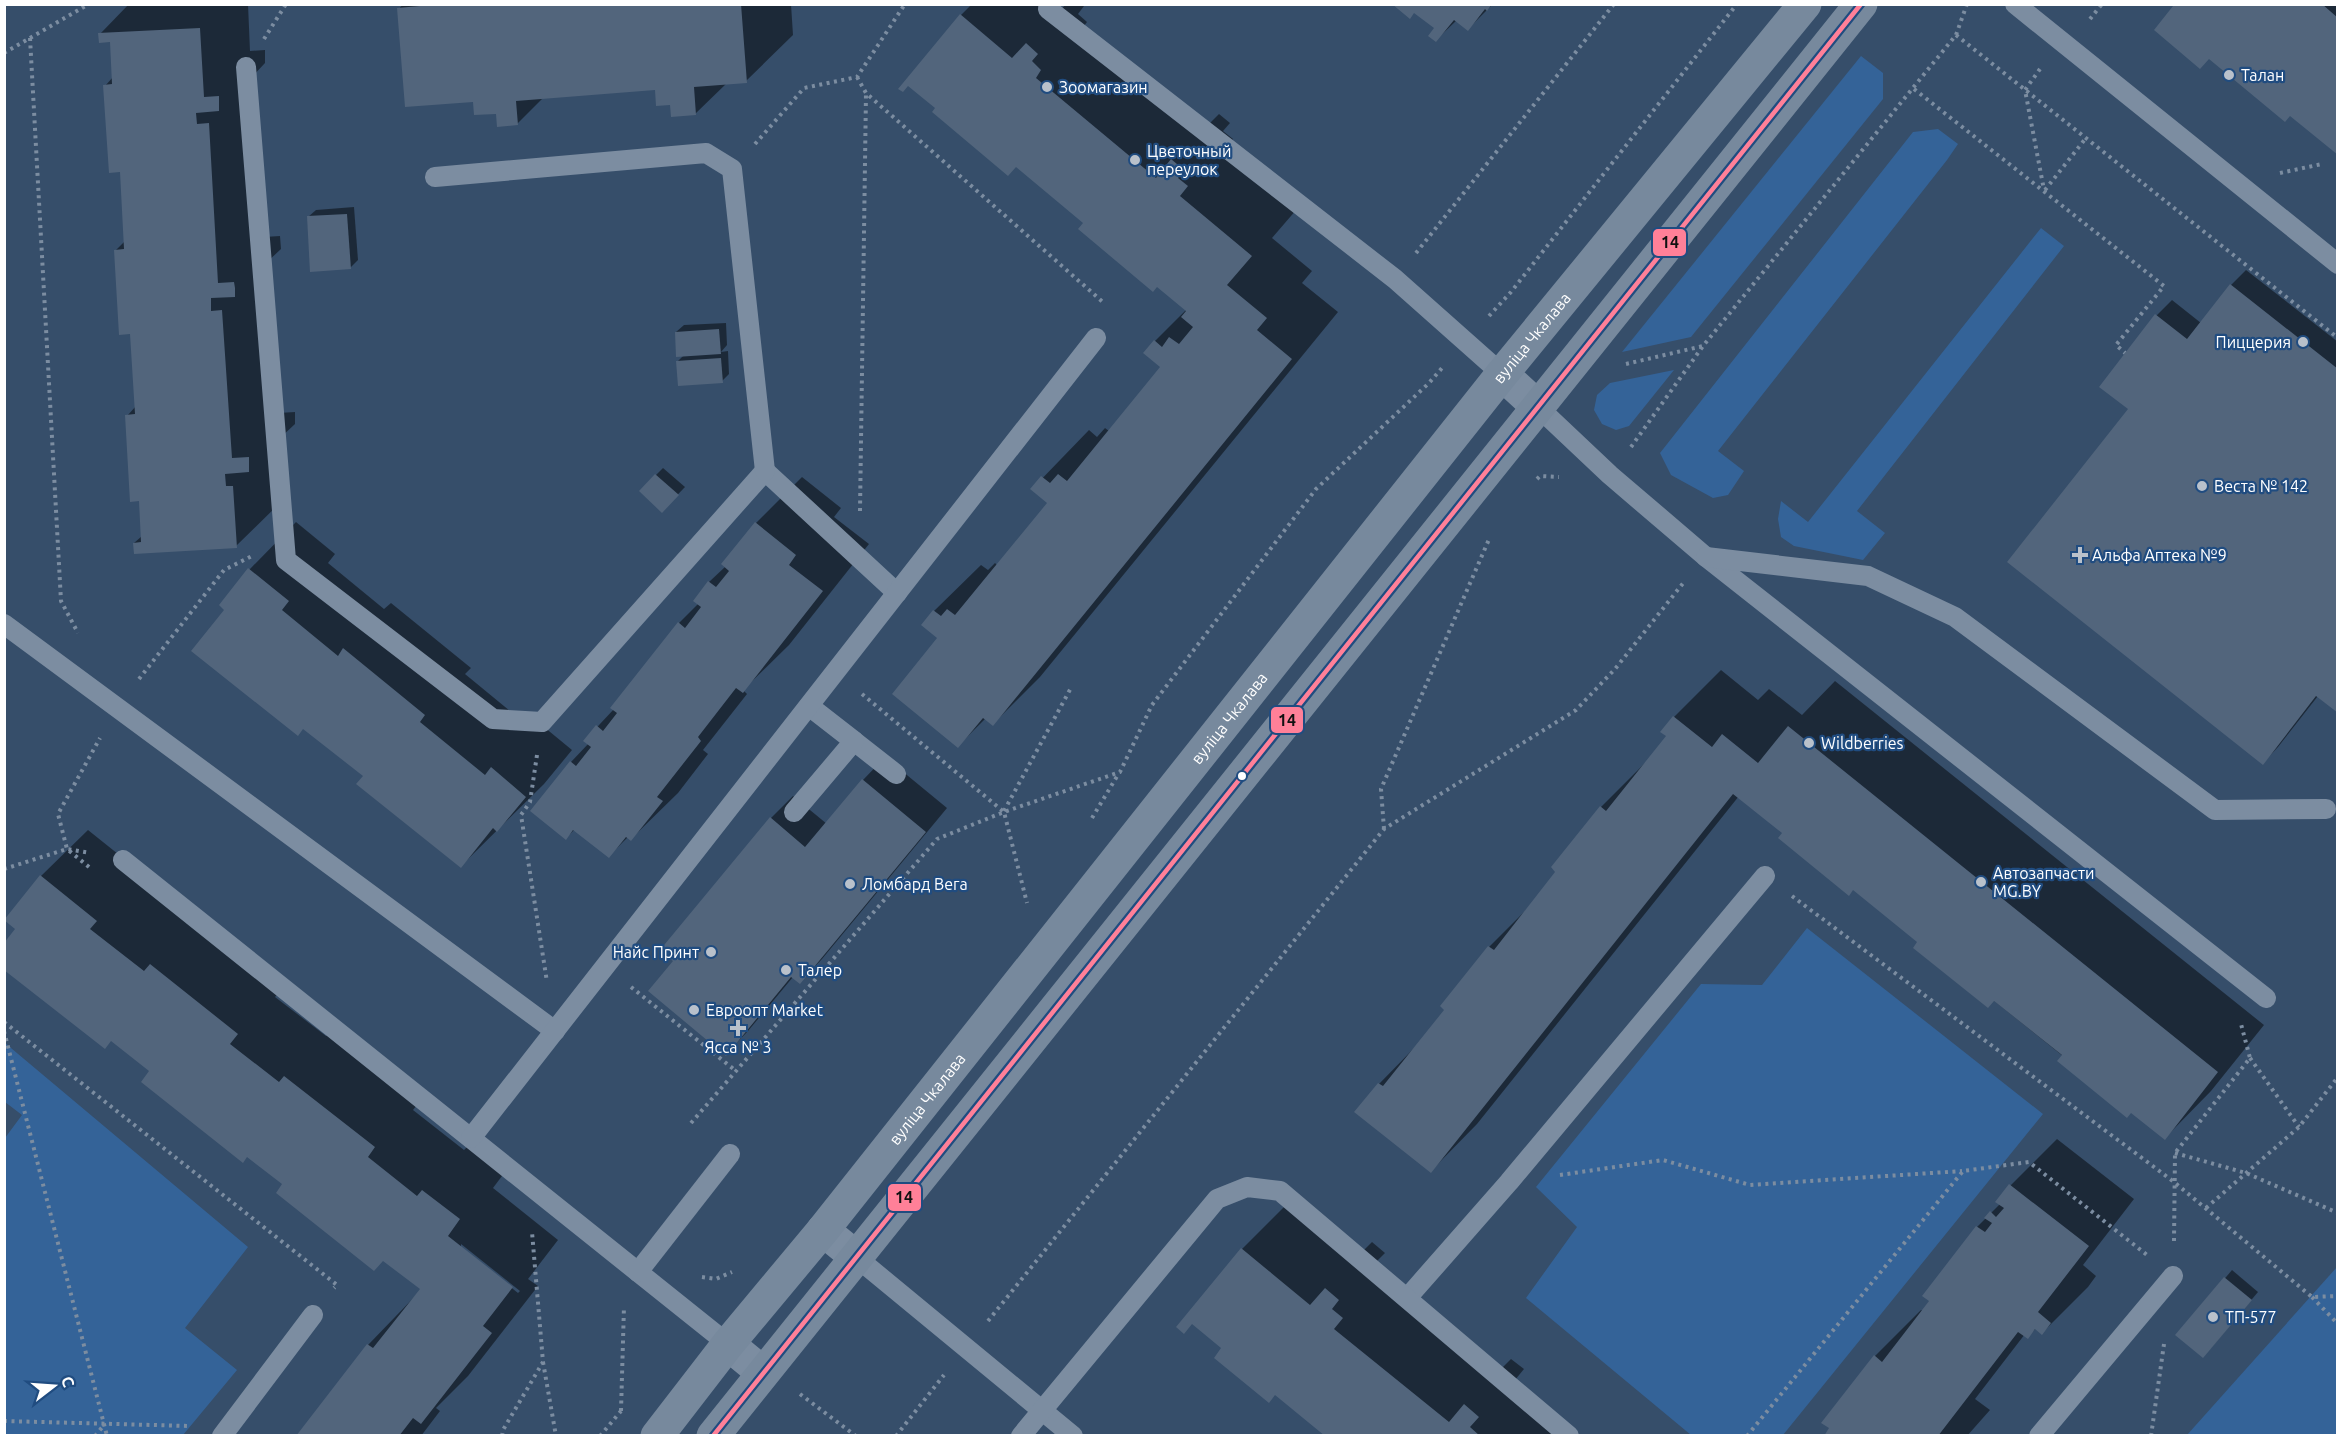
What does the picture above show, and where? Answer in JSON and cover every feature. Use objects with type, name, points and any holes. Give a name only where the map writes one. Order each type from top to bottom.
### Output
[{"type":"main road","name":"вуліца Чкалава","points":[[657,1436],[728,1344],[824,1230],[1502,374],[1805,4]]},
{"type":"main road","points":[[713,1436],[762,1372],[1539,408],[1861,4]]},
{"type":"street","points":[[1502,374],[1539,408]]},
{"type":"street","points":[[824,1230],[856,1257]]},
{"type":"street","points":[[728,1344],[762,1372]]},
{"type":"lane","points":[[2014,4],[2337,264]]},
{"type":"lane","points":[[1048,9],[1395,279],[1502,374]]},
{"type":"lane","points":[[246,67],[286,560],[493,719],[542,722],[765,471]]},
{"type":"lane","points":[[435,177],[706,153],[732,169],[765,471],[897,593]]},
{"type":"lane","points":[[471,1138],[1096,338]]},
{"type":"lane","points":[[1539,408],[1611,475],[1706,557],[2266,998]]},
{"type":"lane","points":[[1706,557],[1868,576],[1955,616],[2215,810],[2326,809]]},
{"type":"lane","points":[[4,624],[555,1031]]},
{"type":"lane","points":[[809,706],[896,774]]},
{"type":"lane","points":[[794,812],[854,741]]},
{"type":"lane","points":[[123,860],[728,1344]]},
{"type":"lane","points":[[1408,1297],[1509,1182],[1765,876]]},
{"type":"lane","points":[[638,1272],[730,1154]]},
{"type":"lane","points":[[1020,1436],[1217,1199],[1247,1187],[1280,1191],[1408,1297],[1569,1436]]},
{"type":"lane","points":[[856,1257],[1073,1436]]},
{"type":"lane","points":[[2039,1436],[2174,1276]]},
{"type":"lane","points":[[225,1432],[313,1315]]},
{"type":"path","points":[[4,53],[89,4]]},
{"type":"path","points":[[732,169],[804,88],[856,77],[905,4]]},
{"type":"path","points":[[1412,259],[1614,4]]},
{"type":"path","points":[[1092,819],[1120,772],[1152,705],[1316,489],[1429,383],[1465,340],[1511,292],[1737,4]]},
{"type":"path","points":[[1956,35],[2337,338]]},
{"type":"path","points":[[30,38],[61,601],[83,643]]},
{"type":"path","points":[[1914,89],[2164,286],[2116,345],[2125,353]]},
{"type":"path","points":[[2025,90],[2044,190]]},
{"type":"path","points":[[860,559],[866,93]]},
{"type":"path","points":[[2044,190],[2086,138]]},
{"type":"path","points":[[2278,173],[2322,164]]},
{"type":"path","points":[[1617,367],[1703,346]]},
{"type":"path","points":[[1384,828],[1381,789],[1494,528]]},
{"type":"path","points":[[896,1436],[1384,828],[1576,710],[1615,669],[1684,582]]},
{"type":"path","points":[[1028,903],[1004,812],[1072,686]]},
{"type":"path","points":[[542,722],[530,802],[521,815],[555,1031]]},
{"type":"path","points":[[691,1123],[937,839],[1004,812],[1120,772]]},
{"type":"path","points":[[4,869],[67,849],[123,860]]},
{"type":"path","points":[[1765,876],[2175,1182],[2312,1298],[2337,1324]]},
{"type":"path","points":[[1021,910],[1035,893]]},
{"type":"path","points":[[605,967],[736,1071]]},
{"type":"path","points":[[4,1022],[337,1285],[313,1315]]},
{"type":"path","points":[[4,1031],[107,1436]]},
{"type":"path","points":[[2250,1058],[2299,1127]]},
{"type":"path","points":[[2206,1208],[2299,1127],[2337,1077]]},
{"type":"path","points":[[2151,1436],[2174,1276],[2175,1154],[2217,1100]]},
{"type":"path","points":[[2175,1154],[2246,1173],[2337,1213]]},
{"type":"path","points":[[1509,1182],[1663,1160],[1750,1185],[1963,1171],[2029,1162],[2174,1276]]},
{"type":"path","points":[[1747,1436],[1963,1171]]},
{"type":"path","points":[[531,1226],[543,1362],[556,1436]]},
{"type":"path","points":[[657,1247],[696,1275],[716,1279],[735,1271]]},
{"type":"path","points":[[2312,1298],[2337,1296]]},
{"type":"path","points":[[621,1411],[624,1299]]},
{"type":"path","points":[[502,1436],[503,1430],[543,1362]]},
{"type":"path","points":[[793,1388],[856,1436]]},
{"type":"path","points":[[4,1421],[104,1424],[225,1432]]},
{"type":"path","points":[[95,1436],[104,1424]]},
{"type":"shaded area","points":[[1861,56],[1883,73],[1883,99],[1691,337],[1622,352]]},
{"type":"shaded area","points":[[1938,129],[1958,144],[1718,451],[1744,471],[1728,495],[1713,498],[1671,475],[1660,453],[1913,132]]},
{"type":"shaded area","points":[[2041,228],[2064,246],[1857,511],[1885,533],[1863,560],[1794,546],[1781,537],[1778,519],[1781,501],[1808,522]]},
{"type":"shaded area","points":[[1674,370],[1629,426],[1616,430],[1602,424],[1594,410],[1597,395],[1610,383]]},
{"type":"shaded area","points":[[1807,928],[2043,1114],[1783,1435],[1691,1435],[1526,1298],[1577,1227],[1536,1187],[1701,984],[1762,985]]},
{"type":"shaded area","points":[[5,1043],[248,1247],[185,1328],[237,1370],[183,1435],[5,1435],[5,1138],[22,1115],[5,1102]]},
{"type":"shaded area","points":[[2337,1267],[2337,1435],[2187,1435]]},
{"type":"building","points":[[443,4],[741,4],[747,83],[694,87],[696,115],[671,117],[670,105],[656,106],[655,90],[516,101],[518,125],[497,127],[496,114],[474,115],[473,102],[405,107],[397,8]]},
{"type":"building","points":[[1392,4],[1492,4],[1487,11],[1485,9],[1468,31],[1454,20],[1436,42],[1428,36],[1434,28],[1414,13],[1410,19]]},
{"type":"building","points":[[2170,4],[2322,4],[2338,18],[2338,155],[2290,116],[2285,122],[2209,59],[2200,69],[2154,30],[2173,6]]},
{"type":"building","points":[[960,14],[1012,58],[1026,43],[1038,54],[1032,61],[1041,70],[1036,78],[1156,178],[1171,159],[1184,170],[1178,178],[1188,186],[1180,196],[1252,256],[1227,285],[1267,318],[1257,330],[1292,359],[993,726],[983,718],[958,748],[892,694],[937,638],[921,625],[933,610],[941,616],[947,609],[955,615],[1047,503],[1030,489],[1041,476],[1050,483],[1058,474],[1067,481],[1160,367],[1143,353],[1154,340],[1162,347],[1169,337],[1179,344],[1193,327],[1181,317],[1186,311],[1157,287],[1153,292],[1078,229],[1083,223],[1016,167],[1008,176],[932,112],[935,108],[908,86],[903,92],[898,89]]},
{"type":"building","points":[[200,28],[204,97],[219,96],[219,111],[196,113],[197,124],[209,123],[218,283],[234,282],[235,288],[235,297],[211,298],[211,311],[222,310],[232,458],[249,457],[249,472],[225,474],[226,486],[233,486],[237,548],[134,554],[133,543],[141,542],[139,501],[130,502],[125,415],[135,414],[130,334],[119,335],[114,250],[124,249],[120,172],[109,173],[103,85],[112,84],[110,42],[99,43],[98,33]]},
{"type":"building","points":[[347,214],[351,269],[310,272],[307,216]]},
{"type":"building","name":"Веста № 142","points":[[2230,284],[2338,369],[2338,713],[2316,696],[2263,765],[2007,562],[2128,409],[2099,387],[2155,314],[2187,339]]},
{"type":"building","points":[[719,329],[721,354],[676,357],[675,332]]},
{"type":"building","points":[[721,358],[723,383],[678,386],[676,361]]},
{"type":"building","points":[[655,474],[679,495],[662,513],[639,491]]},
{"type":"building","points":[[755,522],[796,555],[789,565],[823,591],[743,693],[736,688],[698,737],[701,741],[657,797],[663,801],[631,841],[626,837],[609,858],[573,830],[566,840],[530,811],[570,761],[576,766],[591,747],[583,741],[596,725],[603,731],[617,713],[610,708],[678,622],[685,628],[701,607],[693,601],[708,581],[716,587],[729,571],[721,564]]},
{"type":"building","points":[[248,568],[289,601],[282,610],[338,656],[343,648],[425,715],[420,722],[485,775],[491,767],[526,797],[497,832],[493,828],[461,868],[356,784],[363,776],[303,729],[298,736],[191,651],[224,610],[219,605]]},
{"type":"building","points":[[1673,716],[1712,747],[1722,734],[1758,763],[1788,726],[2218,1072],[2165,1140],[2131,1113],[2127,1118],[2057,1061],[2062,1055],[1994,1001],[1988,1008],[1913,948],[1917,942],[1853,890],[1849,896],[1778,838],[1782,833],[1733,794],[1431,1173],[1354,1112],[1378,1083],[1383,1086],[1444,1010],[1440,1006],[1488,946],[1494,950],[1555,872],[1551,867],[1600,806],[1606,811],[1666,736],[1660,732]]},
{"type":"building","points":[[862,779],[926,832],[800,984],[791,977],[726,1056],[648,991],[673,961],[660,950],[770,817],[805,847]]},
{"type":"building","points":[[40,875],[97,921],[90,929],[144,971],[150,964],[238,1034],[230,1044],[279,1082],[284,1076],[375,1147],[368,1157],[417,1196],[422,1190],[460,1219],[448,1236],[513,1287],[483,1326],[492,1333],[421,1424],[413,1418],[399,1436],[296,1436],[367,1344],[373,1348],[420,1289],[383,1261],[374,1271],[276,1193],[282,1184],[247,1157],[243,1163],[141,1082],[149,1071],[111,1041],[105,1049],[4,970],[4,943],[15,929],[4,920]]},
{"type":"building","points":[[2009,1184],[2089,1246],[2038,1312],[2051,1323],[2042,1335],[2035,1329],[2028,1339],[2018,1332],[1938,1436],[1824,1436],[1829,1428],[1821,1423],[1874,1355],[1882,1362],[1929,1301],[1922,1296],[1976,1226],[1985,1232],[1992,1223],[1984,1218],[1990,1211],[1996,1217],[2004,1208],[1995,1202]]},
{"type":"building","points":[[1241,1248],[1310,1305],[1325,1288],[1339,1300],[1332,1309],[1343,1318],[1334,1329],[1449,1422],[1464,1404],[1479,1417],[1470,1427],[1480,1436],[1325,1436],[1275,1395],[1269,1403],[1214,1358],[1221,1348],[1192,1324],[1184,1334],[1176,1327]]},
{"type":"building","name":"ТП-577","points":[[2224,1277],[2252,1300],[2203,1358],[2175,1335]]},
{"type":"transit line","name":"14","points":[[713,1436],[1861,4]]},
{"type":"place","name":"Талан","points":[[2229,75]]},
{"type":"place","name":"Зоомагазин","points":[[1047,87]]},
{"type":"place","name":"Цветочный переулок","points":[[1135,160]]},
{"type":"place","name":"Пиццерия","points":[[2303,342]]},
{"type":"place","name":"Веста № 142","points":[[2202,486]]},
{"type":"place","name":"Альфа Аптека №9","points":[[2080,555]]},
{"type":"place","name":"Wildberries","points":[[1809,743]]},
{"type":"place","name":"Автозапчасти MG.BY","points":[[1981,882]]},
{"type":"place","name":"Ломбард Вега","points":[[850,884]]},
{"type":"place","name":"Найс Принт","points":[[711,952]]},
{"type":"place","name":"Талер","points":[[786,970]]},
{"type":"place","name":"Евроопт Market","points":[[694,1010]]},
{"type":"place","name":"Ясса № 3","points":[[738,1028]]},
{"type":"place","name":"ТП-577","points":[[2213,1317]]}]
